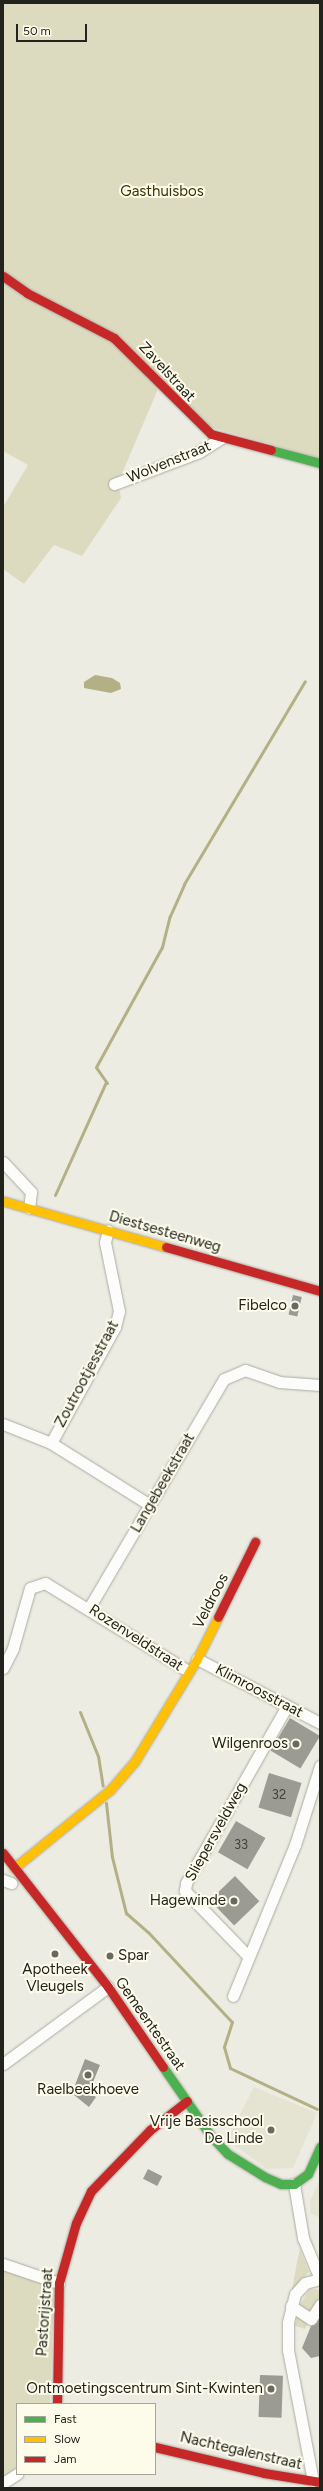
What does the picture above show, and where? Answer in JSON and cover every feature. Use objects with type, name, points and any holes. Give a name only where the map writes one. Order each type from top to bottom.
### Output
[{"type":"street","name":"Zavelstraat","points":[[3,276],[27,293],[114,338],[199,425],[221,438],[320,464]]},
{"type":"street","name":"Wolvenstraat","points":[[114,484],[199,452],[221,438]]},
{"type":"street","points":[[3,1162],[31,1192],[29,1208]]},
{"type":"street","name":"Diestsesteenweg","points":[[3,1201],[320,1291]]},
{"type":"street","name":"Zoutrootjesstraat","points":[[3,1424],[51,1443],[115,1327],[119,1311],[105,1242],[108,1230]]},
{"type":"street","name":"Langebeekstraat","points":[[89,1608],[224,1378],[245,1370],[280,1382],[320,1385]]},
{"type":"street","points":[[51,1443],[150,1505]]},
{"type":"street","name":"Veldroos","points":[[188,1671],[197,1659],[255,1542]]},
{"type":"street","name":"Rozenveldstraat","points":[[3,1668],[13,1648],[30,1588],[45,1583],[89,1608],[188,1671],[135,1761],[110,1790],[14,1868]]},
{"type":"street","name":"Klimroosstraat","points":[[197,1659],[320,1723]]},
{"type":"street","name":"Sliepersveldweg","points":[[248,1956],[185,1891],[186,1883],[287,1706]]},
{"type":"street","points":[[233,1996],[248,1956],[295,1845],[320,1766]]},
{"type":"street","name":"Gemeentestraat","points":[[4,1855],[108,1987],[210,2135],[228,2154],[264,2177],[294,2188]]},
{"type":"street","points":[[3,2064],[108,1987]]},
{"type":"street","name":"Pastorijstraat","points":[[57,2403],[59,2283],[64,2254],[91,2191],[150,2130],[187,2101]]},
{"type":"street","points":[[317,2482],[288,2350],[291,2306],[295,2294],[305,2283],[320,2279],[303,2238],[294,2188],[308,2174],[320,2147]]},
{"type":"street","points":[[3,2264],[59,2283]]},
{"type":"street","points":[[291,2306],[311,2319],[320,2305]]},
{"type":"street","name":"Nachtegalenstraat","points":[[156,2447],[317,2482]]},
{"type":"street","points":[[3,2483],[16,2475]]},
{"type":"shaded area","points":[[95,675],[112,678],[120,683],[121,689],[111,693],[84,688],[84,682]]},
{"type":"shaded area","name":"Vrije Basisschool De Linde","points":[[254,2087],[317,2113],[293,2168],[267,2169],[227,2140]]},
{"type":"shaded area","points":[[320,2180],[320,2218],[310,2213],[310,2201]]},
{"type":"green space","name":"Gasthuisbos","points":[[3,3],[320,3],[320,458],[207,426],[161,382],[118,483],[121,498],[82,556],[54,545],[24,584],[3,569],[3,507],[28,465],[3,451]]},
{"type":"green space","points":[[300,2249],[309,2272],[292,2290],[297,2262]]},
{"type":"green space","points":[[3,2267],[54,2286],[50,2403],[16,2403],[16,2471],[3,2478]]},
{"type":"green space","points":[[309,2290],[320,2290],[320,2298],[305,2329],[295,2326],[301,2303]]},
{"type":"building","name":"Fibelco","points":[[293,1295],[302,1297],[297,1317],[289,1314]]},
{"type":"building","name":"Wilgenroos","points":[[290,1718],[320,1736],[300,1769],[270,1751]]},
{"type":"building","points":[[269,1773],[302,1783],[291,1817],[258,1807]]},
{"type":"building","points":[[236,1821],[265,1838],[247,1869],[218,1852]]},
{"type":"building","name":"Hagewinde","points":[[235,1876],[259,1901],[234,1925],[210,1900]]},
{"type":"building","name":"Raelbeekhoeve","points":[[85,2059],[100,2065],[89,2092],[96,2097],[89,2107],[74,2095],[80,2087],[75,2085]]},
{"type":"building","points":[[148,2169],[162,2176],[157,2186],[143,2179]]},
{"type":"building","points":[[320,2318],[320,2356],[311,2358],[302,2348],[311,2326]]},
{"type":"building","name":"Ontmoetingscentrum Sint-Kwinten","points":[[260,2375],[283,2376],[282,2418],[259,2417]]},
{"type":"waterway","points":[[107,1083],[96,1067],[162,947],[170,916],[184,884],[305,681]]},
{"type":"waterway","points":[[55,1195],[106,1082]]},
{"type":"waterway","points":[[80,1712],[98,1756],[103,1786]]},
{"type":"waterway","points":[[106,1803],[112,1857],[126,1913],[148,1932],[232,2022],[224,2047],[230,2068],[317,2109]]},
{"type":"traffic: fast","points":[[271,450],[320,463]]},
{"type":"traffic: fast","points":[[163,2067],[210,2135],[228,2154],[265,2177],[281,2184],[294,2184],[308,2174],[320,2147]]},
{"type":"traffic: slow","points":[[3,1201],[166,1247]]},
{"type":"traffic: slow","points":[[14,1868],[110,1790],[135,1761],[197,1659],[218,1617]]},
{"type":"traffic: jam","points":[[3,276],[27,293],[114,338],[211,434],[271,450]]},
{"type":"traffic: jam","points":[[166,1247],[320,1291]]},
{"type":"traffic: jam","points":[[218,1617],[255,1542]]},
{"type":"traffic: jam","points":[[3,1853],[108,1987],[163,2067]]},
{"type":"traffic: jam","points":[[57,2403],[59,2283],[76,2223],[91,2191],[150,2130],[187,2101]]},
{"type":"traffic: jam","points":[[156,2447],[264,2473],[320,2482]]},
{"type":"place","name":"Fibelco","points":[[295,1306]]},
{"type":"place","name":"Wilgenroos","points":[[296,1744]]},
{"type":"place","name":"Hagewinde","points":[[234,1901]]},
{"type":"place","name":"Apotheek Vleugels","points":[[55,1954]]},
{"type":"place","name":"Spar","points":[[110,1956]]},
{"type":"place","name":"Raelbeekhoeve","points":[[88,2075]]},
{"type":"place","name":"Vrije Basisschool De Linde","points":[[271,2130]]},
{"type":"place","name":"Ontmoetingscentrum Sint-Kwinten","points":[[271,2389]]}]
